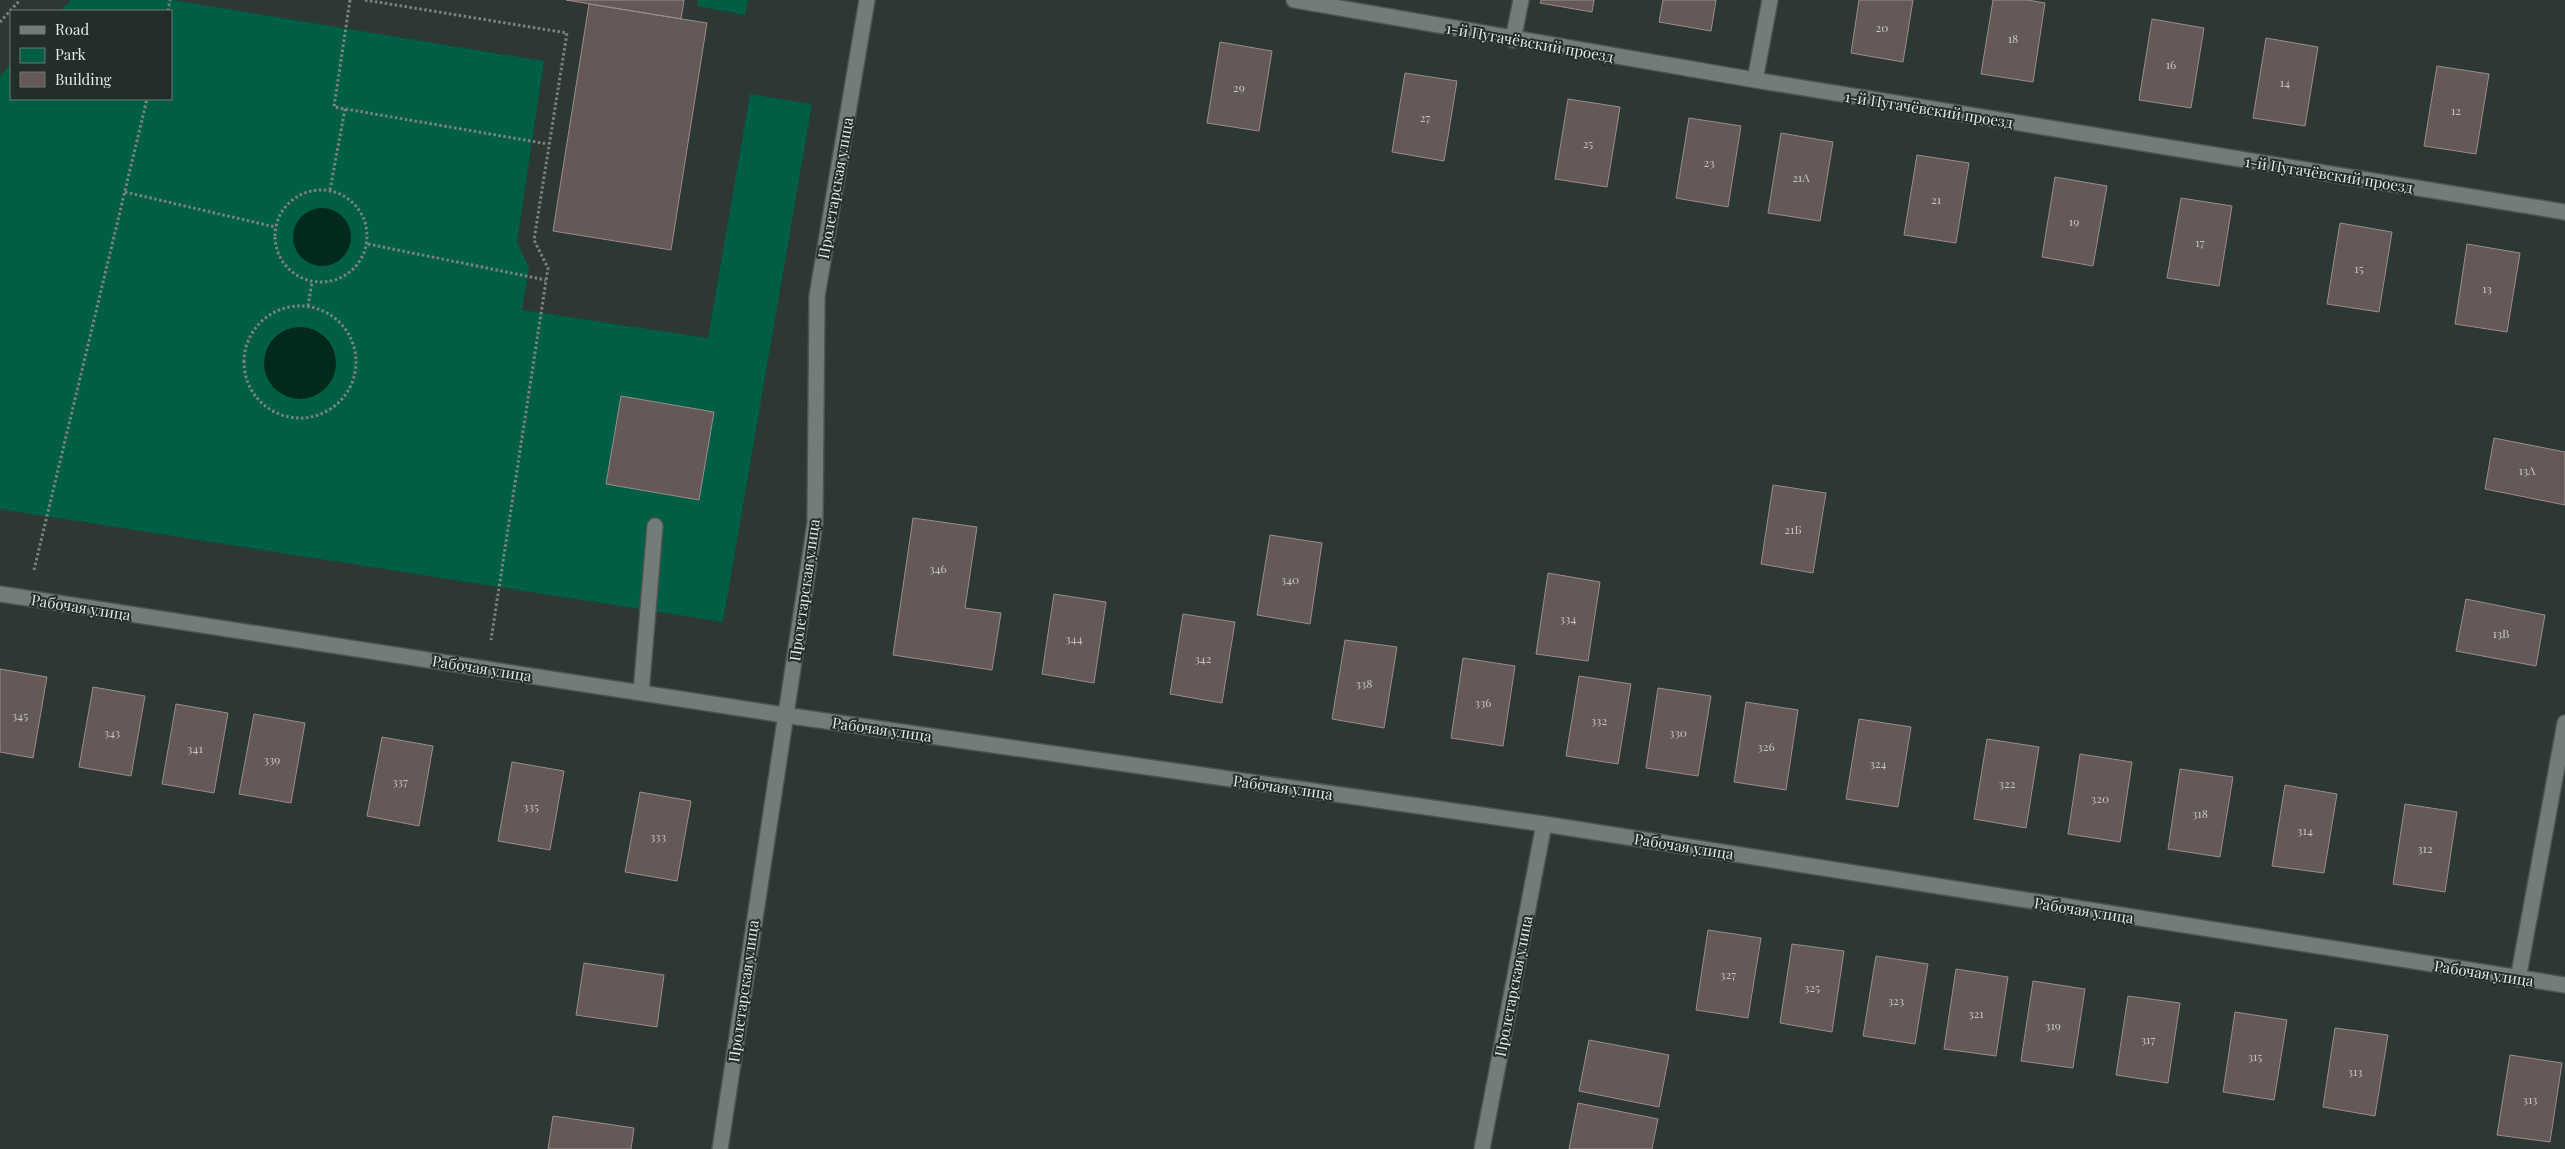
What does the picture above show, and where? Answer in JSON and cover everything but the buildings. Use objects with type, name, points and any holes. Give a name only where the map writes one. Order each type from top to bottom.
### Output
[{"type":"street","name":"Пролетарская улица","points":[[720,1149],[784,715],[815,523],[817,296],[867,0]]},
{"type":"street","name":"1-й Пугачёвский проезд","points":[[1294,0],[1513,40],[2565,212]]},
{"type":"street","points":[[1513,40],[1521,0]]},
{"type":"street","points":[[1755,80],[1770,0]]},
{"type":"street","points":[[641,693],[655,526]]},
{"type":"street","name":"Рабочая улица","points":[[0,594],[784,715],[1544,824],[2565,985]]},
{"type":"street","points":[[2518,979],[2565,724]]},
{"type":"street","name":"Пролетарская улица","points":[[1482,1149],[1544,824]]},
{"type":"path","points":[[11,10],[20,0]]},
{"type":"path","points":[[350,0],[334,107],[548,144]]},
{"type":"path","points":[[364,0],[567,34],[534,240],[548,268],[487,668]]},
{"type":"path","points":[[0,22],[10,11]]},
{"type":"path","points":[[27,598],[147,100]]},
{"type":"path","points":[[330,190],[345,109]]},
{"type":"path","points":[[312,190],[330,190],[347,197],[360,209],[367,226],[368,244],[360,264],[348,274],[332,282],[312,282],[295,274],[283,262],[276,245],[275,227],[283,209],[295,197],[312,190]]},
{"type":"path","points":[[125,192],[275,227]]},
{"type":"path","points":[[368,244],[546,280]]},
{"type":"path","points":[[308,306],[312,282]]},
{"type":"path","points":[[308,306],[329,315],[345,328],[356,349],[356,370],[349,390],[335,408],[316,417],[292,418],[270,411],[254,397],[245,376],[243,354],[250,334],[266,317],[286,307],[308,306]]},
{"type":"green space","points":[[71,0],[173,0],[544,61],[517,242],[529,268],[522,310],[708,338],[750,94],[812,104],[723,622],[0,509],[0,76],[10,65],[10,100],[172,100],[172,10],[61,10]]},
{"type":"green space","points":[[698,0],[748,0],[745,15],[697,6]]},
{"type":"shaded area","points":[[316,208],[328,208],[343,216],[351,231],[351,243],[343,258],[328,266],[316,266],[301,258],[293,243],[293,231],[301,216]]},
{"type":"shaded area","points":[[300,327],[320,333],[330,343],[336,363],[330,383],[320,393],[300,399],[280,393],[270,383],[264,363],[270,343],[280,333]]}]
